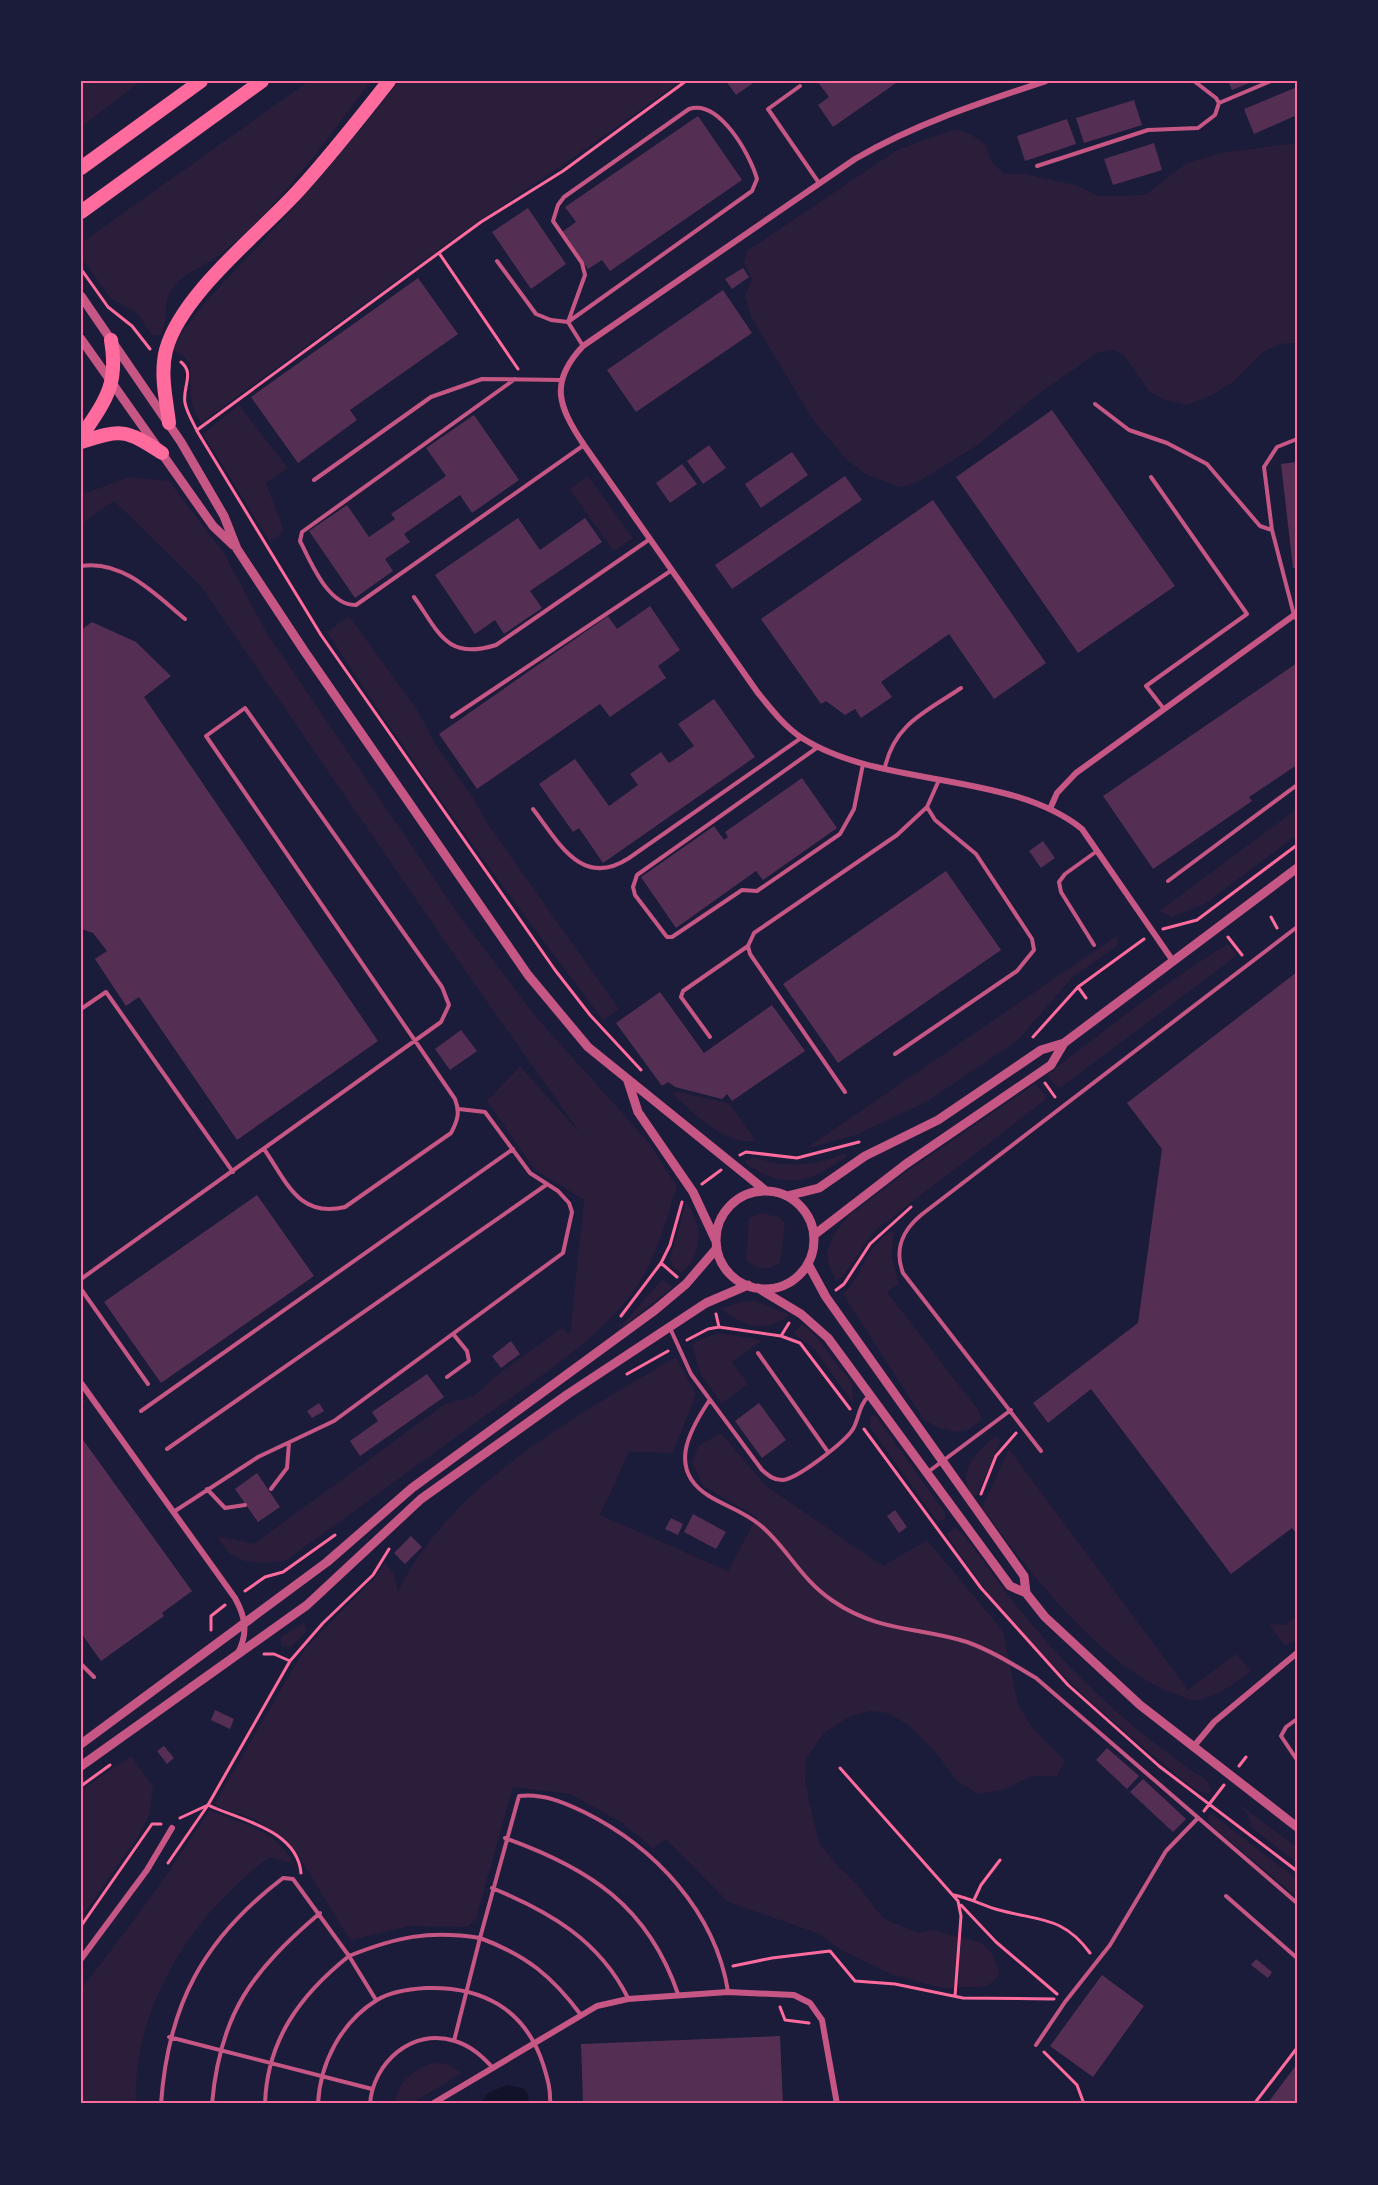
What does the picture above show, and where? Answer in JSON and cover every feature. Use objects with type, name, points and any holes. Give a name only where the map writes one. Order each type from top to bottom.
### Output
[{"type":"highway","points":[[167,105],[189,81]]},
{"type":"highway","points":[[81,168],[201,81]]},
{"type":"highway","points":[[81,212],[262,81]]},
{"type":"highway","points":[[169,423],[163,367],[176,328],[197,295],[298,191],[389,81]]},
{"type":"highway","points":[[81,440],[106,399],[112,382],[115,365],[111,340]]},
{"type":"highway","points":[[81,440],[123,432],[135,436],[162,453]]},
{"type":"street","points":[[1046,81],[950,112],[896,135],[819,183],[583,346],[568,362],[561,380],[560,401],[567,420],[584,445],[758,693],[782,721],[801,738],[818,747],[863,763],[1011,797],[1050,809],[1069,819],[1082,830],[1173,961]]},
{"type":"street","points":[[83,299],[169,423],[224,516],[237,549],[305,652],[528,975],[588,1047],[628,1082],[652,1098],[766,1191],[787,1197],[807,1215],[814,1235],[813,1250],[808,1264],[799,1275],[787,1284],[758,1288],[748,1286],[728,1271],[693,1192],[638,1112],[628,1082]]},
{"type":"street","points":[[81,339],[213,526],[237,549]]},
{"type":"street","points":[[1050,809],[1057,793],[1076,773],[1296,616]]},
{"type":"street","points":[[787,1197],[819,1188],[865,1156],[938,1120],[1041,1050],[1064,1043],[1297,868]]},
{"type":"street","points":[[814,1235],[916,1157],[1051,1065],[1064,1043]]},
{"type":"street","points":[[81,1744],[327,1562],[412,1488],[656,1310],[686,1284],[717,1245],[721,1219],[731,1206],[743,1197],[766,1191]]},
{"type":"street","points":[[808,1264],[826,1297],[1024,1576],[1026,1593]]},
{"type":"street","points":[[81,1766],[307,1605],[421,1499],[568,1394],[705,1303],[748,1286]]},
{"type":"street","points":[[758,1288],[801,1314],[828,1338],[872,1394],[976,1544],[1010,1586],[1026,1593],[1045,1617],[1140,1705],[1297,1827]]},
{"type":"street","points":[[81,1383],[175,1511],[235,1598],[245,1622],[246,1637],[235,1658]]},
{"type":"street","points":[[1194,1746],[1214,1722],[1297,1653]]},
{"type":"street","points":[[81,1959],[147,1870],[172,1828]]},
{"type":"street","points":[[432,2104],[597,2006],[628,1999],[728,1992],[802,1997],[817,2010],[823,2023],[837,2104]]},
{"type":"lane","points":[[1194,81],[1219,103]]},
{"type":"lane","points":[[1038,166],[1148,130],[1198,128],[1215,115],[1219,103],[1271,81]]},
{"type":"lane","points":[[800,86],[768,109],[819,183]]},
{"type":"lane","points":[[498,261],[536,314],[550,320],[568,322],[752,191],[757,179],[752,162],[725,124],[708,108],[699,106],[689,109],[564,197],[558,205],[553,221],[582,263],[585,275],[568,322]]},
{"type":"lane","points":[[568,322],[583,346]]},
{"type":"lane","points":[[314,480],[431,397],[482,378],[561,380]]},
{"type":"lane","points":[[515,379],[302,532],[300,542],[333,596],[349,605],[356,604],[584,445]]},
{"type":"lane","points":[[1095,404],[1129,430],[1167,443],[1207,464],[1260,525],[1272,530]]},
{"type":"lane","points":[[1296,616],[1272,530],[1264,467],[1277,447],[1297,439]]},
{"type":"lane","points":[[1151,477],[1248,614],[1146,686],[1164,709]]},
{"type":"lane","points":[[414,597],[447,644],[466,651],[481,650],[496,645],[651,539]]},
{"type":"lane","points":[[81,566],[103,566],[120,570],[151,590],[185,619]]},
{"type":"lane","points":[[452,717],[672,570]]},
{"type":"lane","points":[[885,767],[893,741],[901,730],[961,688]]},
{"type":"lane","points":[[81,1279],[414,1041],[446,1016],[449,1010],[448,999],[246,708],[206,736],[414,1041],[456,1098],[459,1109],[458,1121],[451,1133],[345,1207],[331,1210],[315,1209],[304,1204],[264,1149]]},
{"type":"lane","points":[[533,809],[565,851],[589,868],[605,869],[629,858],[801,738]]},
{"type":"lane","points":[[818,747],[637,875],[633,887],[635,895],[667,937],[672,937],[742,890],[757,891],[840,834],[854,809],[863,763]]},
{"type":"lane","points":[[710,1037],[681,997],[683,991],[747,946],[754,933],[897,835],[927,807],[939,780]]},
{"type":"lane","points":[[1168,881],[1297,785]]},
{"type":"lane","points":[[895,1054],[1017,971],[1034,950],[1032,939],[976,854],[935,820],[927,807]]},
{"type":"lane","points":[[1094,945],[1061,892],[1059,882],[1065,874],[1097,851]]},
{"type":"lane","points":[[1041,1451],[903,1273],[899,1256],[905,1230],[921,1215],[1297,927]]},
{"type":"lane","points":[[747,946],[750,954],[845,1092]]},
{"type":"lane","points":[[81,1009],[106,992],[233,1172]]},
{"type":"lane","points":[[175,1511],[258,1457],[334,1421],[563,1254],[572,1212],[568,1203],[558,1191],[530,1173],[485,1112],[459,1109]]},
{"type":"lane","points":[[141,1411],[513,1149]]},
{"type":"lane","points":[[167,1449],[546,1185]]},
{"type":"lane","points":[[81,1289],[148,1384]]},
{"type":"lane","points":[[670,1328],[680,1344],[691,1374],[709,1401],[762,1470],[773,1479],[791,1479],[828,1452],[852,1431],[864,1400],[872,1394]]},
{"type":"lane","points":[[447,1377],[469,1361],[467,1351],[454,1335]]},
{"type":"lane","points":[[758,1353],[828,1452]]},
{"type":"lane","points":[[709,1401],[691,1428],[685,1442],[686,1460],[695,1484],[707,1494],[762,1527],[802,1575],[816,1588],[833,1601],[880,1625],[966,1642],[993,1653],[1036,1678],[1297,1903]]},
{"type":"lane","points":[[928,1472],[1011,1410]]},
{"type":"lane","points":[[271,1489],[287,1468],[289,1443]]},
{"type":"lane","points":[[207,1489],[225,1508],[245,1505]]},
{"type":"lane","points":[[81,1664],[94,1677]]},
{"type":"lane","points":[[1297,1719],[1286,1727],[1281,1736],[1297,1760]]},
{"type":"lane","points":[[454,2040],[492,1888],[519,1796],[532,1795],[550,1798],[593,1817],[637,1846],[677,1884],[705,1924],[723,1968],[728,1992]]},
{"type":"lane","points":[[1036,2044],[1122,1926],[1166,1851],[1197,1819]]},
{"type":"lane","points":[[506,1838],[574,1867],[626,1906],[662,1954],[678,1994]]},
{"type":"lane","points":[[161,2104],[170,2037],[189,1983],[229,1925],[283,1878],[293,1879],[301,1887],[349,1956],[376,2000]]},
{"type":"lane","points":[[492,1888],[554,1916],[586,1940],[613,1972],[628,1999]]},
{"type":"lane","points":[[1226,1896],[1297,1958]]},
{"type":"lane","points":[[212,2104],[220,2050],[237,2006],[247,1988],[270,1958],[320,1913]]},
{"type":"lane","points":[[265,2104],[270,2062],[281,2033],[297,2007],[316,1984],[349,1956],[392,1940],[414,1935],[448,1934],[480,1938],[519,1956],[545,1973],[562,1990],[580,2015]]},
{"type":"lane","points":[[318,2104],[321,2074],[341,2033],[376,2000],[415,1989],[467,1990],[501,2006],[527,2028],[536,2043],[548,2080],[550,2104]]},
{"type":"lane","points":[[170,2037],[321,2074],[372,2089]]},
{"type":"lane","points":[[370,2104],[372,2089],[383,2065],[403,2048],[428,2040],[454,2040],[474,2050],[494,2068]]},
{"type":"path","points":[[197,431],[481,222],[562,171],[686,81]]},
{"type":"path","points":[[439,253],[525,380]]},
{"type":"path","points":[[81,269],[108,307],[132,326],[148,348],[177,360],[187,368],[184,403],[197,431],[321,635],[555,970],[590,1015],[649,1078]]},
{"type":"path","points":[[1028,1042],[1078,987],[1133,945],[1170,925],[1197,920],[1297,845]]},
{"type":"path","points":[[1270,917],[1277,928]]},
{"type":"path","points":[[1078,987],[1086,998]]},
{"type":"path","points":[[738,1148],[746,1152],[797,1158],[867,1139]]},
{"type":"path","points":[[661,1263],[670,1245],[683,1199],[746,1152]]},
{"type":"path","points":[[620,1377],[708,1329],[719,1327]]},
{"type":"path","points":[[972,1503],[981,1494],[1002,1447],[1024,1428]]},
{"type":"path","points":[[167,1864],[208,1805],[290,1661],[323,1623],[373,1575],[396,1541]]},
{"type":"path","points":[[258,1656],[274,1654],[290,1661]]},
{"type":"path","points":[[1197,1819],[1246,1757]]},
{"type":"path","points":[[81,1786],[118,1758]]},
{"type":"path","points":[[840,1768],[996,1942],[1065,2002]]},
{"type":"path","points":[[81,1926],[152,1824],[156,1822],[172,1828],[192,1810],[208,1805],[248,1819],[282,1840],[301,1867],[301,1887]]},
{"type":"path","points":[[974,1900],[981,1885],[1000,1860]]},
{"type":"path","points":[[952,1895],[974,1900],[995,1909],[1040,1918],[1067,1928],[1096,1962]]},
{"type":"path","points":[[955,1996],[961,1916],[958,1902]]},
{"type":"path","points":[[723,1968],[772,1958],[830,1951],[855,1981],[895,1984],[955,1996],[1050,1998],[1065,2002]]},
{"type":"path","points":[[780,1994],[780,2011],[785,2020],[823,2023]]},
{"type":"path","points":[[1036,2044],[1077,2085],[1084,2104]]},
{"type":"path","points":[[1254,2104],[1297,2048]]},
{"type":"shaded area","points":[[81,81],[141,81],[81,127]]},
{"type":"shaded area","points":[[309,81],[371,81],[300,174],[261,217],[218,256],[190,272],[178,282],[169,295],[161,335],[152,335],[137,313],[110,298],[81,256],[81,243]]},
{"type":"shaded area","points":[[399,81],[681,81],[450,241],[201,423],[191,401],[190,363],[181,354],[173,351],[179,337],[213,294],[315,183]]},
{"type":"shaded area","points":[[955,129],[972,135],[986,145],[991,161],[1004,174],[1025,174],[1079,186],[1098,196],[1145,195],[1187,163],[1220,153],[1297,143],[1297,343],[1279,344],[1262,353],[1233,382],[1212,395],[1187,405],[1164,400],[1149,391],[1123,354],[1112,350],[1097,353],[1037,395],[978,445],[918,482],[901,487],[867,475],[846,459],[813,420],[751,317],[745,296],[752,279],[744,263],[747,251],[897,150]]},
{"type":"shaded area","points":[[239,405],[288,468],[266,483],[284,531],[270,542],[203,434]]},
{"type":"shaded area","points":[[588,476],[633,538],[614,551],[569,489]]},
{"type":"shaded area","points":[[129,477],[169,481],[225,555],[268,635],[463,921],[537,1018],[650,1144],[677,1187],[647,1270],[631,1295],[599,1330],[543,1375],[287,1560],[277,1562],[256,1563],[238,1558],[223,1546],[218,1536],[254,1544],[445,1404],[474,1396],[501,1372],[562,1328],[570,1335],[584,1200],[535,1170],[487,1101],[520,1066],[580,1133],[466,972],[200,585],[114,501],[81,524],[81,495]]},
{"type":"shaded area","points":[[349,616],[418,711],[435,744],[474,799],[485,820],[619,1009],[603,1020],[461,829],[327,632]]},
{"type":"shaded area","points":[[1297,809],[1297,835],[1205,904],[1172,917],[1159,911]]},
{"type":"shaded area","points":[[1118,935],[1117,946],[1073,977],[1018,1040],[928,1101],[856,1135],[805,1149]]},
{"type":"shaded area","points":[[1228,944],[1236,954],[1226,964],[1061,1087],[1056,1086],[1048,1076],[1159,990]]},
{"type":"shaded area","points":[[1035,1084],[1046,1095],[1045,1100],[877,1229],[836,1282],[829,1265],[827,1251],[834,1234],[848,1216],[913,1167]]},
{"type":"shaded area","points":[[678,1092],[729,1103],[756,1141],[744,1141],[721,1133],[699,1118],[671,1093]]},
{"type":"shaded area","points":[[844,1154],[847,1156],[817,1174],[808,1178],[787,1181],[764,1174],[744,1162],[753,1157],[777,1163],[809,1164]]},
{"type":"shaded area","points":[[686,1202],[696,1220],[698,1239],[694,1258],[681,1273],[673,1267],[670,1259]]},
{"type":"shaded area","points":[[761,1213],[779,1217],[785,1223],[780,1263],[767,1268],[758,1267],[746,1259],[749,1218]]},
{"type":"shaded area","points":[[894,1230],[892,1258],[899,1284],[887,1292],[979,1411],[982,1420],[968,1430],[957,1432],[939,1428],[924,1420],[843,1294],[856,1278],[876,1245]]},
{"type":"shaded area","points":[[664,1280],[673,1287],[613,1335],[660,1282]]},
{"type":"shaded area","points":[[755,1301],[790,1315],[772,1324],[755,1326],[738,1320],[721,1309],[740,1302]]},
{"type":"shaded area","points":[[802,1324],[813,1333],[852,1383],[854,1404],[814,1349],[793,1333]]},
{"type":"shaded area","points":[[719,1333],[763,1340],[732,1362],[748,1384],[722,1403],[701,1375],[692,1345],[698,1340]]},
{"type":"shaded area","points":[[676,1357],[696,1394],[673,1453],[629,1452],[600,1515],[728,1571],[757,1517],[703,1486],[692,1462],[698,1446],[721,1433],[766,1486],[883,1566],[927,1540],[1003,1631],[1018,1704],[1031,1726],[1065,1761],[1057,1776],[1031,1776],[1006,1789],[978,1794],[957,1781],[935,1751],[910,1726],[888,1713],[871,1711],[850,1716],[823,1734],[806,1759],[805,1782],[819,1843],[857,1884],[883,1918],[917,1933],[932,1930],[982,1943],[993,1955],[999,1971],[996,1979],[987,1986],[942,1988],[893,1975],[841,1950],[817,1933],[728,1902],[666,1839],[653,1848],[621,1822],[570,1794],[513,1787],[476,1919],[467,1927],[410,1926],[350,1940],[297,1853],[285,1840],[255,1819],[220,1808],[215,1803],[304,1650],[377,1575],[385,1563],[394,1574],[398,1592],[421,1553],[449,1518],[482,1486],[519,1456],[558,1429]]},
{"type":"shaded area","points":[[871,1414],[876,1416],[946,1514],[945,1519],[937,1521],[869,1426]]},
{"type":"shaded area","points":[[996,1436],[1001,1441],[974,1498],[968,1489],[967,1471],[975,1456]]},
{"type":"shaded area","points":[[1009,1449],[1188,1690],[1236,1654],[1251,1671],[1218,1693],[1203,1699],[1191,1700],[1150,1683],[1122,1664],[1095,1641],[1044,1588],[982,1508]]},
{"type":"shaded area","points":[[955,1527],[1061,1658],[1130,1723],[1206,1780],[1211,1788],[1210,1794],[1192,1787],[1134,1740],[1046,1658],[992,1598],[968,1566],[947,1534]]},
{"type":"shaded area","points":[[1297,1616],[1297,1638],[1285,1646],[1269,1624],[1285,1625]]},
{"type":"shaded area","points":[[304,1623],[307,1631],[291,1647],[281,1646],[281,1637]]},
{"type":"shaded area","points":[[131,1756],[153,1786],[149,1816],[139,1835],[81,1918],[81,1790]]},
{"type":"shaded area","points":[[1230,1798],[1297,1847],[1297,1863],[1252,1828],[1247,1813]]},
{"type":"shaded area","points":[[210,1810],[268,1835],[287,1852],[294,1864],[270,1857],[242,1879],[216,1905],[193,1934],[173,1965],[157,1998],[145,2032],[137,2068],[136,2104],[81,2104],[81,1990],[154,1893]]},
{"type":"shaded area","points":[[1209,1812],[1297,1879],[1297,1897],[1211,1825],[1208,1821]]},
{"type":"shaded area","points":[[433,2063],[447,2064],[462,2073],[411,2104],[395,2104],[396,2096],[403,2083],[419,2069]]},
{"type":"shaded area","points":[[507,2085],[523,2088],[528,2094],[529,2104],[480,2104],[488,2093]]},
{"type":"building","points":[[726,81],[756,81],[736,95]]},
{"type":"building","points":[[817,81],[899,81],[833,127],[818,105],[829,97]]},
{"type":"building","points":[[1228,81],[1254,81],[1232,90]]},
{"type":"building","points":[[1297,87],[1297,115],[1254,134],[1244,109]]},
{"type":"building","points":[[1134,100],[1142,125],[1084,143],[1076,118]]},
{"type":"building","points":[[698,116],[742,180],[610,271],[602,260],[588,269],[562,232],[576,222],[565,207]]},
{"type":"building","points":[[1067,119],[1076,144],[1025,161],[1017,136]]},
{"type":"building","points":[[1154,143],[1162,170],[1113,185],[1104,159]]},
{"type":"building","points":[[528,208],[566,264],[531,289],[492,232]]},
{"type":"building","points":[[743,268],[749,277],[732,289],[725,279]]},
{"type":"building","points":[[418,278],[458,334],[350,410],[357,420],[298,463],[251,397]]},
{"type":"building","points":[[723,290],[752,333],[636,412],[607,370]]},
{"type":"building","points":[[1052,410],[1175,586],[1078,653],[956,477]]},
{"type":"building","points":[[474,415],[519,480],[472,513],[460,495],[404,534],[410,542],[385,559],[393,571],[355,598],[309,531],[347,505],[369,537],[395,519],[391,514],[446,476],[426,448]]},
{"type":"building","points":[[709,445],[726,468],[703,484],[687,461]]},
{"type":"building","points":[[792,452],[808,475],[761,508],[745,484]]},
{"type":"building","points":[[1297,462],[1297,568],[1293,568],[1281,464]]},
{"type":"building","points":[[682,464],[697,484],[670,503],[656,483]]},
{"type":"building","points":[[845,476],[862,500],[732,589],[715,565]]},
{"type":"building","points":[[933,500],[1046,663],[994,699],[949,634],[881,682],[892,697],[861,718],[855,709],[845,715],[826,701],[821,704],[761,619]]},
{"type":"building","points":[[518,518],[540,550],[585,518],[602,542],[530,591],[542,608],[504,634],[495,620],[475,634],[435,575]]},
{"type":"building","points":[[650,606],[680,650],[658,666],[666,678],[610,717],[600,704],[477,789],[439,734],[608,616],[617,629]]},
{"type":"building","points":[[92,622],[136,642],[171,676],[144,697],[378,1041],[237,1140],[139,997],[126,1006],[95,959],[107,951],[93,933],[81,929],[81,630]]},
{"type":"building","points":[[1297,663],[1297,765],[1249,797],[1252,801],[1153,869],[1103,796]]},
{"type":"building","points":[[714,699],[755,757],[603,863],[579,828],[573,832],[539,784],[575,759],[609,806],[638,785],[630,774],[661,752],[669,763],[694,746],[678,724]]},
{"type":"building","points":[[802,778],[837,828],[763,880],[756,871],[676,928],[641,877],[714,826],[724,840],[728,837],[725,832]]},
{"type":"building","points":[[1043,841],[1055,858],[1041,868],[1029,851]]},
{"type":"building","points":[[946,871],[1001,950],[838,1063],[783,984]]},
{"type":"building","points":[[1297,972],[1297,1534],[1292,1528],[1231,1574],[1091,1389],[1048,1423],[1033,1403],[1138,1323],[1162,1149],[1127,1103]]},
{"type":"building","points":[[660,992],[704,1053],[772,1005],[805,1051],[732,1101],[727,1094],[722,1099],[675,1087],[668,1082],[662,1086],[616,1023]]},
{"type":"building","points":[[461,1030],[477,1051],[450,1070],[435,1049]]},
{"type":"building","points":[[257,1195],[314,1276],[161,1383],[104,1302]]},
{"type":"building","points":[[511,1341],[520,1354],[501,1368],[492,1356]]},
{"type":"building","points":[[427,1374],[444,1397],[360,1456],[350,1441],[378,1421],[372,1412]]},
{"type":"building","points":[[319,1403],[324,1411],[312,1418],[307,1411]]},
{"type":"building","points":[[759,1403],[786,1440],[762,1458],[735,1421]]},
{"type":"building","points":[[81,1437],[192,1591],[162,1613],[164,1616],[101,1661],[81,1633]]},
{"type":"building","points":[[257,1473],[280,1507],[258,1522],[235,1489]]},
{"type":"building","points":[[895,1510],[907,1527],[899,1533],[887,1516]]},
{"type":"building","points":[[693,1514],[726,1532],[716,1549],[684,1532]]},
{"type":"building","points":[[671,1518],[683,1524],[678,1535],[665,1529]]},
{"type":"building","points":[[411,1536],[422,1547],[405,1564],[394,1553]]},
{"type":"building","points":[[215,1710],[234,1719],[230,1729],[211,1720]]},
{"type":"building","points":[[164,1746],[174,1758],[167,1764],[157,1751]]},
{"type":"building","points":[[1107,1748],[1139,1776],[1127,1789],[1096,1760]]},
{"type":"building","points":[[1143,1779],[1186,1819],[1173,1832],[1130,1792]]},
{"type":"building","points":[[1256,1959],[1272,1972],[1268,1978],[1251,1965]]},
{"type":"building","points":[[1102,1975],[1144,2006],[1093,2077],[1050,2046]]},
{"type":"building","points":[[780,2036],[783,2104],[583,2104],[581,2044]]},
{"type":"building","points":[[1297,2064],[1297,2104],[1267,2104]]}]
